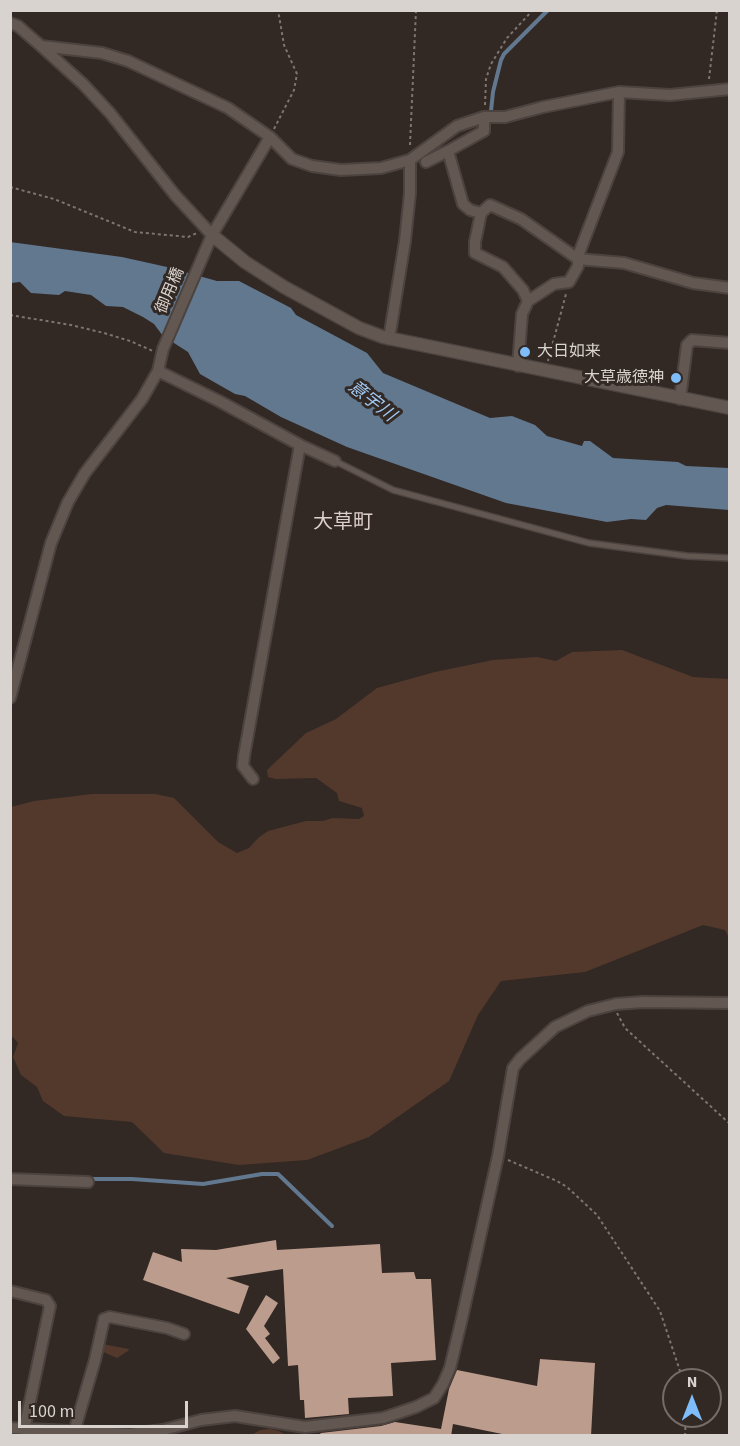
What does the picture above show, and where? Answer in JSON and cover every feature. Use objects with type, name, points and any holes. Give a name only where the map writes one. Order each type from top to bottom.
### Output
[{"type":"street","points":[[10,23],[18,26],[41,46],[83,84],[110,113],[208,236],[284,287],[359,328],[389,339],[729,408]]},
{"type":"street","points":[[41,46],[102,53],[128,60],[228,108],[270,137],[292,159],[312,166],[341,170],[362,170],[397,165],[410,160],[457,126],[484,117],[505,117],[619,92],[670,95],[729,89]]},
{"type":"street","points":[[518,366],[522,314],[528,301],[554,284],[569,282],[578,266],[578,259],[618,152],[619,92]]},
{"type":"street","points":[[426,162],[484,131],[484,117]]},
{"type":"street","name":"御用橋","points":[[10,698],[51,543],[68,502],[85,472],[135,408],[158,371],[162,352],[208,236],[270,137]]},
{"type":"street","points":[[448,151],[464,204],[470,210],[481,213]]},
{"type":"street","points":[[389,339],[405,241],[410,193],[410,160]]},
{"type":"street","points":[[528,301],[523,290],[503,267],[475,252],[481,213],[490,205],[521,219],[578,259],[624,263],[693,283],[729,288]]},
{"type":"street","points":[[680,399],[687,345],[692,340],[729,343]]},
{"type":"street","points":[[158,371],[335,461]]},
{"type":"street","points":[[254,779],[243,766],[244,756],[300,445]]},
{"type":"street","points":[[10,1428],[130,1434],[163,1430],[201,1420],[235,1416],[304,1431],[383,1418],[416,1407],[434,1398],[450,1368],[498,1156],[513,1068],[555,1027],[588,1011],[615,1004],[643,1002],[729,1004]]},
{"type":"street","points":[[10,1179],[88,1182]]},
{"type":"street","points":[[10,1291],[46,1300],[50,1306],[24,1430]]},
{"type":"street","points":[[74,1432],[95,1360],[104,1319],[110,1317],[167,1328],[184,1334]]},
{"type":"lane","points":[[335,461],[393,490],[589,543],[687,556],[729,558]]},
{"type":"path","points":[[270,137],[294,90],[297,74],[284,45],[278,10]]},
{"type":"path","points":[[410,160],[416,10]]},
{"type":"path","points":[[484,117],[486,79],[490,64],[507,38],[533,10]]},
{"type":"path","points":[[708,91],[717,10]]},
{"type":"path","points":[[10,187],[54,199],[135,232],[188,237],[198,233],[208,236]]},
{"type":"path","points":[[545,372],[569,282]]},
{"type":"path","points":[[10,315],[104,333],[162,352]]},
{"type":"path","points":[[615,1004],[619,1021],[625,1028],[729,1124]]},
{"type":"path","points":[[498,1156],[557,1181],[567,1187],[597,1215],[660,1311],[679,1368]]},
{"type":"shaded area","points":[[622,650],[693,677],[729,679],[729,938],[725,930],[703,925],[585,972],[501,981],[478,1015],[449,1081],[369,1137],[307,1160],[239,1165],[164,1153],[132,1122],[64,1116],[43,1101],[37,1087],[21,1075],[13,1057],[18,1043],[10,1034],[11,807],[34,801],[92,794],[155,794],[174,798],[218,842],[237,853],[249,848],[268,831],[306,821],[333,818],[359,819],[364,816],[362,808],[339,801],[337,793],[316,778],[276,779],[268,777],[267,770],[306,733],[336,719],[377,688],[435,672],[493,660],[537,657],[556,661],[572,652]]},
{"type":"shaded area","points":[[102,1344],[129,1349],[117,1358],[101,1351]]},
{"type":"shaded area","points":[[270,1429],[286,1435],[252,1435],[260,1430]]},
{"type":"water","name":"意宇川","points":[[10,242],[122,257],[217,281],[239,281],[291,308],[296,315],[367,353],[383,373],[490,418],[512,416],[535,425],[547,436],[582,446],[584,441],[590,441],[613,458],[729,468],[729,510],[666,505],[657,508],[646,520],[607,522],[506,503],[347,447],[281,417],[200,374],[188,352],[163,336],[154,324],[123,307],[106,306],[91,295],[65,291],[59,295],[31,293],[20,282],[11,283]]},
{"type":"building","points":[[276,1240],[277,1250],[380,1244],[382,1273],[414,1272],[416,1279],[431,1279],[436,1360],[391,1363],[393,1396],[348,1398],[349,1414],[305,1418],[304,1400],[300,1400],[298,1365],[288,1366],[283,1269],[226,1278],[249,1286],[239,1314],[143,1280],[153,1252],[182,1262],[181,1249],[216,1250]]},
{"type":"building","points":[[266,1295],[278,1303],[264,1326],[270,1334],[265,1338],[280,1358],[273,1364],[246,1329]]},
{"type":"building","points":[[540,1359],[595,1363],[591,1436],[512,1436],[453,1424],[451,1436],[318,1436],[321,1433],[381,1426],[395,1422],[441,1429],[449,1389],[457,1370],[537,1386]]},
{"type":"waterway","points":[[491,111],[493,92],[504,54],[548,10]]},
{"type":"waterway","points":[[88,1179],[132,1179],[203,1184],[262,1174],[278,1174],[332,1226]]},
{"type":"place","name":"大日如来","points":[[525,352]]},
{"type":"place","name":"大草歳徳神","points":[[676,378]]},
{"type":"district","name":"大草町","points":[[343,524]]}]
